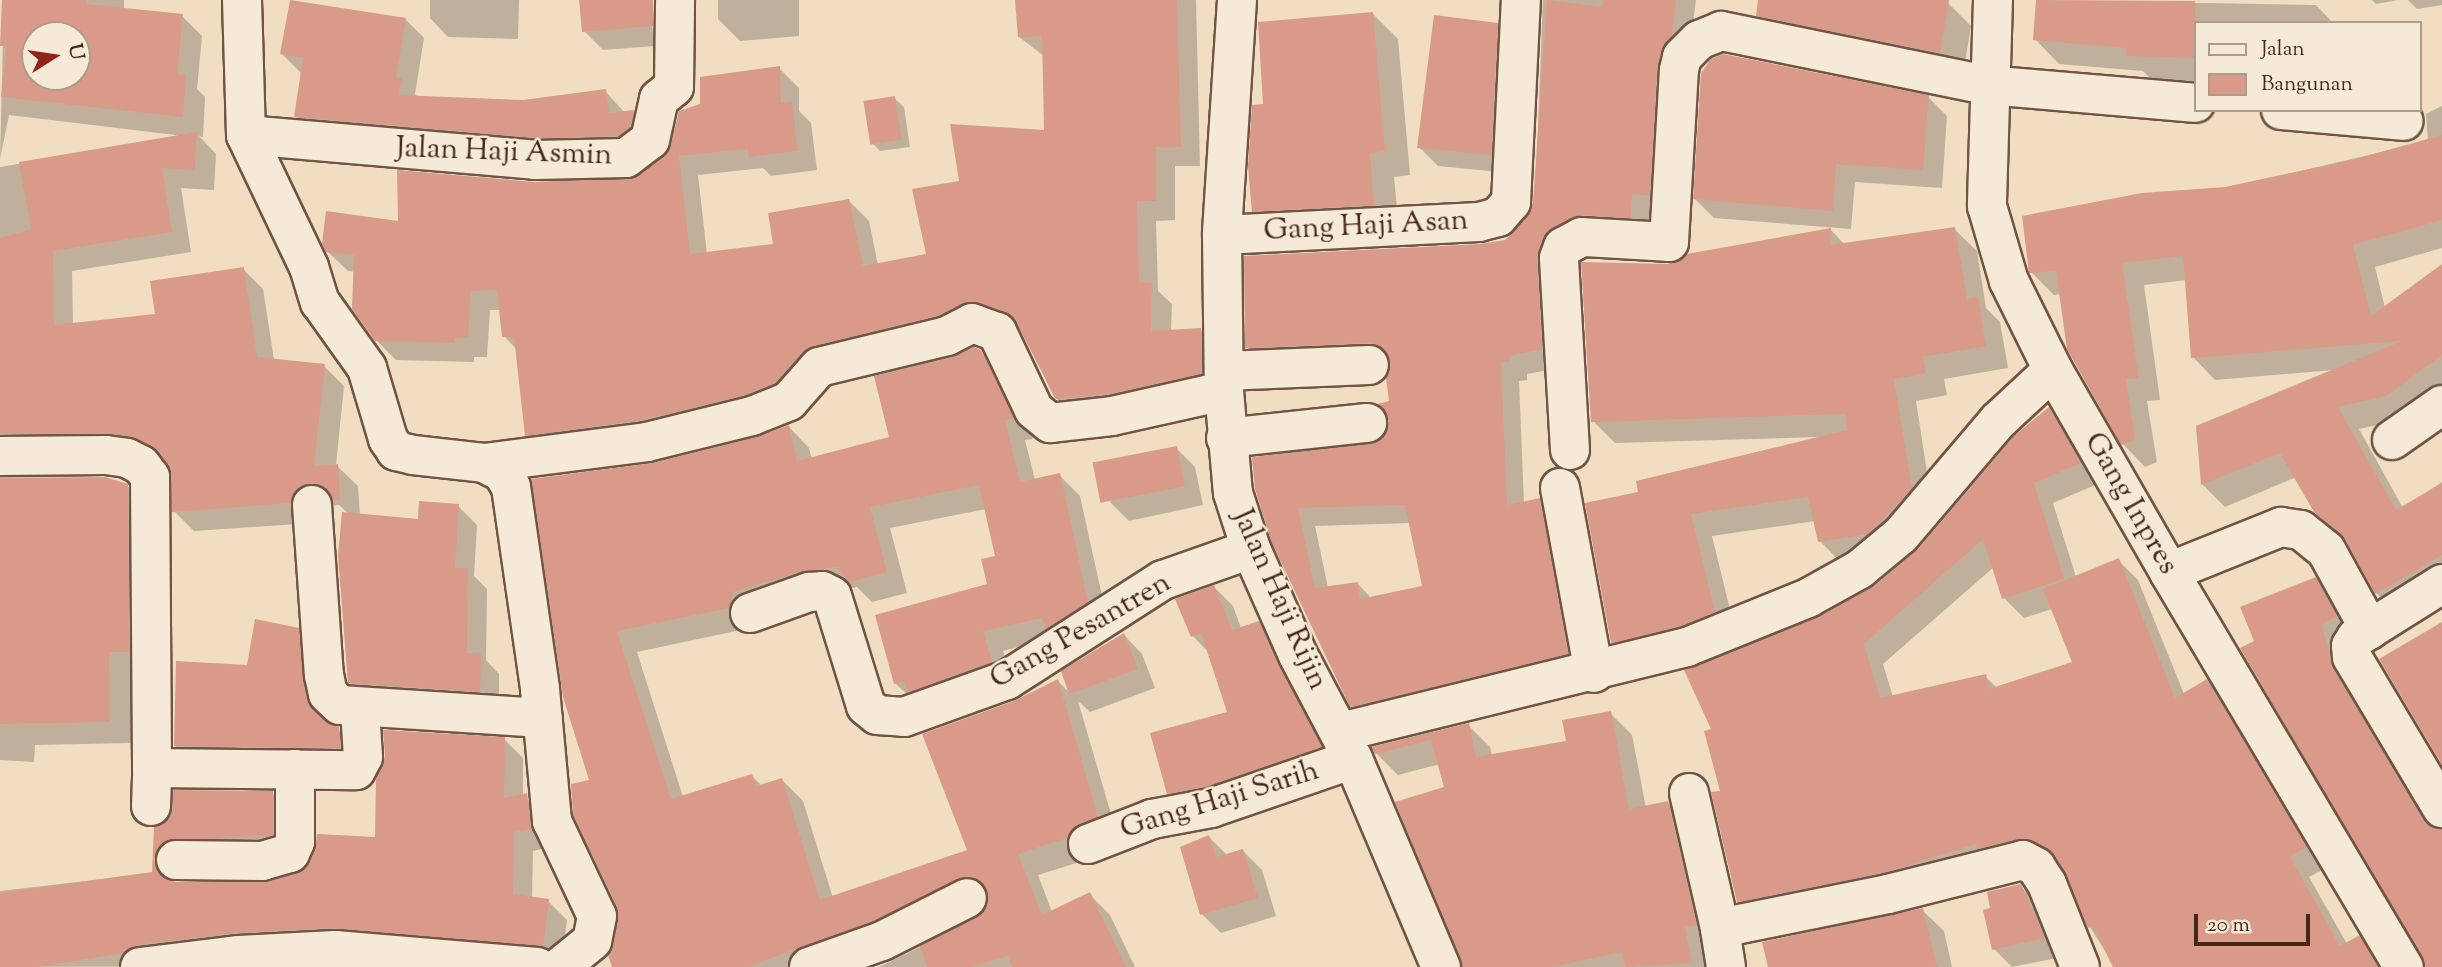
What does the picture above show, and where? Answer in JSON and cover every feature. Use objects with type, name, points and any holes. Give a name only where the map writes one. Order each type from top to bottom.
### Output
[{"type":"street","points":[[242,0],[246,135],[309,267],[320,302],[367,368],[388,439],[396,450],[413,456],[484,463],[647,443],[752,416],[789,401],[819,367],[947,336],[972,323],[997,332],[1034,410],[1051,423],[1112,416],[1224,381],[1369,365]]},
{"type":"street","name":"Jalan Haji Asmin","points":[[246,135],[535,160],[626,158],[650,140],[659,99],[674,87],[675,0]]},
{"type":"street","name":"Jalan Haji Rijin","points":[[1237,0],[1222,235],[1226,438],[1233,493],[1251,549],[1298,655],[1347,746],[1441,967]]},
{"type":"street","name":"Gang Haji Asan","points":[[1222,235],[1479,222],[1498,217],[1511,202],[1521,0]]},
{"type":"street","name":"Gang Inpres","points":[[1993,0],[1987,85],[1987,206],[1994,242],[2053,370],[2169,572],[2404,967]]},
{"type":"street","points":[[1570,450],[1559,258],[1567,241],[1575,238],[1669,242],[1679,69],[1689,47],[1721,31],[1987,85],[2194,103]]},
{"type":"street","points":[[2303,112],[2404,121]]},
{"type":"street","name":"Gang Haji Sarih","points":[[1088,844],[1152,819],[1211,808],[1347,746],[1756,622],[1860,569],[1900,535],[1998,421],[2053,370]]},
{"type":"street","points":[[2392,440],[2442,405]]},
{"type":"street","points":[[1226,438],[1367,423]]},
{"type":"street","points":[[0,456],[117,456],[141,465],[150,477],[151,806]]},
{"type":"street","points":[[484,463],[502,472],[516,507],[543,718],[552,821],[597,916],[592,941],[560,967]]},
{"type":"street","points":[[1560,488],[1594,673]]},
{"type":"street","points":[[312,505],[324,675],[328,694],[340,705],[360,709],[543,718]]},
{"type":"street","points":[[2169,572],[2281,527],[2301,530],[2326,550],[2370,630]]},
{"type":"street","name":"Gang Pesantren","points":[[750,613],[809,592],[822,591],[832,596],[866,706],[877,715],[904,717],[1007,680],[1163,580],[1251,549]]},
{"type":"street","points":[[2442,584],[2370,630],[2351,646],[2352,657],[2442,808]]},
{"type":"street","points":[[152,768],[295,769],[340,773],[360,767],[364,744],[360,709]]},
{"type":"street","points":[[176,860],[262,861],[290,853],[295,842],[295,769]]},
{"type":"street","points":[[1689,793],[1720,928],[1726,967]]},
{"type":"street","points":[[1720,928],[1821,909],[2024,860],[2036,867],[2047,884],[2080,967]]},
{"type":"street","points":[[809,967],[882,941],[967,898]]},
{"type":"street","points":[[140,967],[239,961],[335,950],[414,960],[537,967]]},
{"type":"building","points":[[2,0],[86,0],[86,4],[183,14],[177,74],[186,75],[183,117],[1,97],[7,46],[0,46]]},
{"type":"building","points":[[290,0],[406,18],[396,77],[402,78],[399,95],[523,100],[606,89],[609,113],[634,110],[630,127],[619,136],[536,138],[294,117],[303,58],[280,54]]},
{"type":"building","points":[[579,0],[653,0],[653,26],[582,32]]},
{"type":"building","points":[[1015,0],[1177,0],[1181,147],[1156,147],[1156,201],[1137,201],[1139,282],[1152,283],[1151,331],[1201,328],[1202,374],[1108,394],[1056,399],[1016,322],[1004,311],[970,301],[939,315],[813,346],[776,383],[745,395],[643,420],[525,436],[514,337],[502,337],[497,290],[471,291],[468,338],[455,338],[455,343],[375,341],[352,309],[354,255],[326,252],[322,244],[326,211],[398,221],[397,170],[535,182],[638,176],[671,146],[679,111],[700,104],[700,77],[780,66],[781,103],[792,101],[798,151],[749,157],[748,149],[679,156],[690,254],[773,244],[768,213],[849,199],[863,266],[926,254],[912,189],[959,181],[950,124],[1044,130],[1042,36],[1018,37]]},
{"type":"building","points":[[1547,0],[1602,7],[1603,0],[1676,0],[1672,36],[1661,51],[1657,69],[1650,196],[1632,194],[1631,218],[1583,215],[1552,228],[1542,240],[1537,259],[1542,349],[1509,356],[1509,362],[1501,362],[1507,505],[1540,498],[1568,654],[1350,707],[1271,541],[1255,489],[1252,457],[1379,441],[1389,421],[1377,404],[1389,401],[1386,378],[1391,363],[1380,346],[1369,343],[1245,348],[1244,256],[1480,244],[1505,240],[1514,232],[1533,203]],"holes":[[[1405,505],[1422,586],[1360,599],[1358,582],[1315,588],[1298,508]]]},
{"type":"building","points":[[1758,0],[1949,0],[1940,53],[1756,16]]},
{"type":"building","points":[[2036,0],[2195,1],[2194,58],[2126,56],[2126,48],[2033,40]]},
{"type":"building","points":[[1373,12],[1385,151],[1370,153],[1374,205],[1252,212],[1248,166],[1252,105],[1263,104],[1258,22]]},
{"type":"building","points":[[1434,15],[1498,23],[1491,155],[1417,148]]},
{"type":"building","points":[[1723,54],[1929,95],[1923,170],[1836,164],[1833,211],[1693,199],[1701,73],[1711,59]]},
{"type":"building","points":[[895,96],[902,139],[870,144],[863,101]]},
{"type":"building","points":[[197,132],[195,170],[162,168],[172,232],[53,251],[54,325],[155,314],[150,281],[244,267],[257,357],[325,364],[314,466],[338,464],[340,500],[333,500],[322,486],[310,483],[299,487],[291,503],[172,512],[168,465],[158,451],[137,438],[106,433],[0,434],[0,238],[31,229],[19,162]]},
{"type":"building","points":[[2442,135],[2442,220],[2353,245],[2371,316],[2442,264],[2442,355],[2386,396],[2338,407],[2396,510],[2442,483],[2442,555],[2375,594],[2345,539],[2314,512],[2280,453],[2201,485],[2196,426],[2402,341],[2191,358],[2183,256],[2122,263],[2139,378],[2126,379],[2135,439],[2121,445],[2067,349],[2056,271],[2029,273],[2022,216],[2142,193],[2225,187],[2352,160]]},
{"type":"building","points":[[1955,227],[1967,299],[1978,297],[1986,346],[1923,357],[1926,374],[1894,379],[1912,489],[1868,534],[1818,542],[1808,497],[1691,514],[1715,612],[1680,626],[1611,643],[1585,503],[1638,492],[1636,481],[1847,430],[1845,414],[1591,422],[1581,262],[1668,264],[1687,254],[1831,228],[1830,245]]},
{"type":"building","points":[[974,347],[981,350],[1014,418],[1005,420],[1020,482],[1060,473],[1088,602],[1046,629],[1042,618],[983,631],[992,662],[908,692],[904,681],[894,684],[875,615],[987,584],[981,559],[995,556],[979,485],[870,507],[887,572],[849,582],[837,567],[802,571],[733,592],[729,608],[617,631],[671,799],[752,774],[756,786],[782,778],[820,900],[967,850],[922,734],[1014,701],[1058,679],[1098,817],[1079,824],[1067,838],[1018,854],[1042,915],[1090,892],[1126,967],[1012,967],[1008,956],[971,967],[927,967],[920,946],[986,909],[986,888],[968,876],[873,921],[747,967],[612,967],[608,955],[618,920],[617,907],[573,815],[571,784],[589,780],[563,697],[531,479],[652,463],[757,437],[789,425],[797,461],[889,437],[874,376],[952,357]]},
{"type":"building","points":[[2049,407],[2081,463],[2034,483],[2064,579],[2002,599],[1983,539],[1864,644],[1880,698],[1986,674],[1989,689],[2072,662],[2043,589],[2119,558],[2175,698],[2207,679],[2307,847],[2290,857],[2340,946],[2360,935],[2379,967],[2113,967],[2093,927],[2088,928],[2054,855],[2033,841],[2019,839],[1977,849],[1976,844],[1883,873],[1737,902],[1711,792],[1720,791],[1704,731],[1711,729],[1684,670],[1816,618],[1874,586],[1918,549],[2014,436]]},
{"type":"building","points":[[1177,446],[1185,486],[1100,503],[1093,462]]},
{"type":"building","points":[[105,477],[128,484],[129,652],[109,652],[110,722],[0,724],[0,478]]},
{"type":"building","points":[[419,501],[459,504],[455,568],[468,568],[467,653],[481,653],[480,692],[348,683],[338,556],[342,512],[418,519]]},
{"type":"building","points":[[2316,577],[2337,616],[2322,625],[2333,668],[2423,819],[2442,830],[2442,967],[2426,967],[2240,648],[2254,641],[2240,607]]},
{"type":"building","points":[[1214,585],[1232,630],[1259,621],[1322,747],[1205,787],[1167,794],[1150,733],[1227,712],[1201,633],[1191,637],[1175,599]]},
{"type":"building","points":[[255,619],[299,628],[307,699],[325,721],[339,727],[341,748],[174,746],[176,661],[247,665]]},
{"type":"building","points":[[2442,622],[2442,765],[2379,659]]},
{"type":"building","points":[[1124,633],[1138,669],[1069,694],[1061,671]]},
{"type":"building","points":[[1611,711],[1629,809],[1668,801],[1697,925],[1685,927],[1692,963],[1625,967],[1622,952],[1552,967],[1462,967],[1395,802],[1444,787],[1431,740],[1375,754],[1371,747],[1469,723],[1476,757],[1566,741],[1562,720]]},
{"type":"building","points":[[383,730],[505,737],[504,798],[527,793],[532,829],[514,832],[513,894],[549,899],[543,947],[334,928],[236,933],[137,945],[124,953],[38,967],[0,967],[0,893],[152,872],[154,827],[170,817],[173,790],[273,791],[273,835],[165,841],[154,859],[157,870],[175,882],[268,882],[305,869],[315,851],[317,834],[375,837],[376,778],[385,756]]},
{"type":"building","points":[[1209,835],[1216,857],[1243,849],[1258,898],[1200,915],[1180,847]]},
{"type":"building","points":[[2021,884],[2045,938],[1992,950],[1983,910],[1990,908],[1987,892]]},
{"type":"building","points":[[1923,908],[1937,967],[1768,967],[1762,942]]}]
